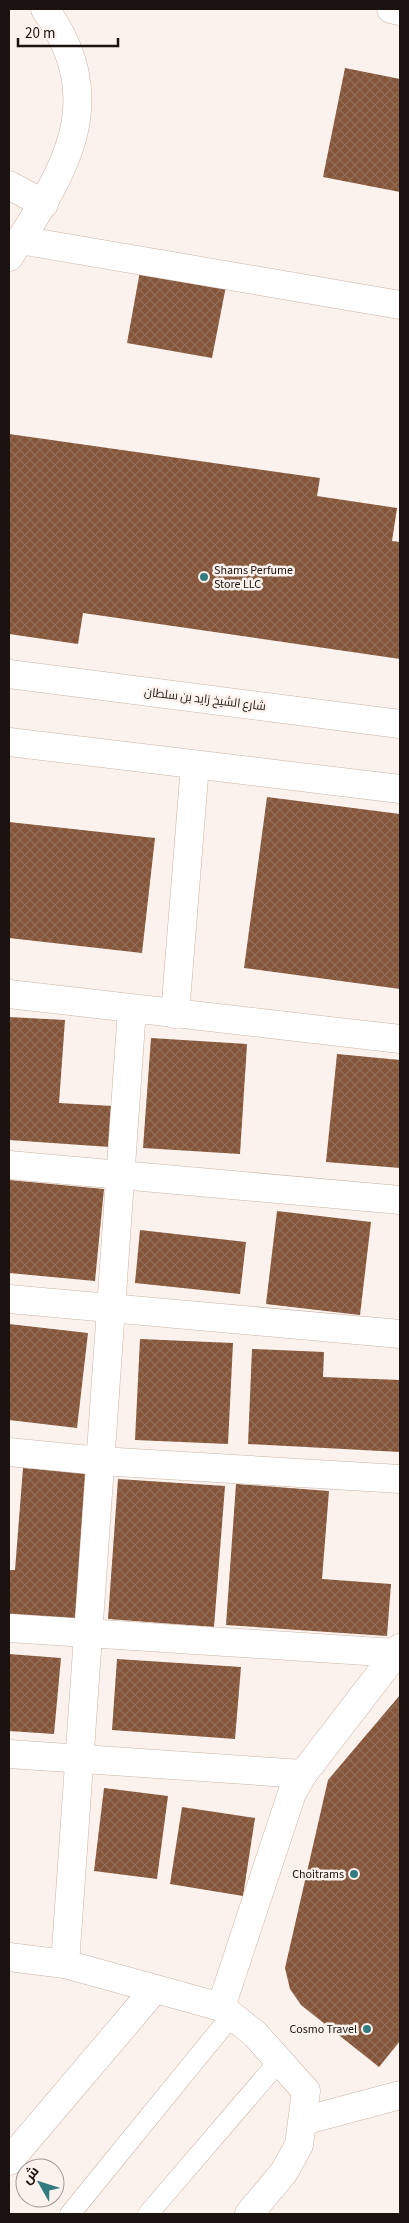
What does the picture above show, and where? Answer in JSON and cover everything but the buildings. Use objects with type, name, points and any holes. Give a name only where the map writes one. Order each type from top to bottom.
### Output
[{"type":"street","points":[[45,9],[67,45],[76,71],[77,112],[70,148],[59,177],[44,204],[14,248],[400,305]]},
{"type":"street","points":[[391,9],[400,10]]},
{"type":"street","points":[[9,186],[44,204]]},
{"type":"street","name":"شارع الشيخ زايد بن سلطان","points":[[9,674],[400,724]]},
{"type":"street","points":[[9,742],[400,789]]},
{"type":"street","points":[[175,1014],[195,765]]},
{"type":"street","points":[[9,994],[400,1039]]},
{"type":"street","points":[[65,1964],[132,1009]]},
{"type":"street","points":[[9,1165],[400,1200]]},
{"type":"street","points":[[9,1299],[400,1334]]},
{"type":"street","points":[[9,1452],[100,1461],[400,1480]]},
{"type":"street","points":[[9,1628],[398,1651]]},
{"type":"street","points":[[226,2011],[292,1793],[303,1774],[398,1651]]},
{"type":"street","points":[[9,1754],[303,1774]]},
{"type":"street","points":[[9,1957],[65,1964],[226,2011],[256,2034],[306,2091],[299,2145],[284,2172],[249,2214]]},
{"type":"street","points":[[9,2161],[154,1990]]},
{"type":"street","points":[[303,2121],[389,2098],[400,2072]]},
{"type":"lane","points":[[70,2214],[226,2011]]},
{"type":"lane","points":[[148,2214],[280,2060]]},
{"type":"place","name":"Shams Perfume Store LLC","points":[[204,577]]},
{"type":"place","name":"Choitrams","points":[[354,1874]]},
{"type":"place","name":"Cosmo Travel","points":[[367,2029]]}]
